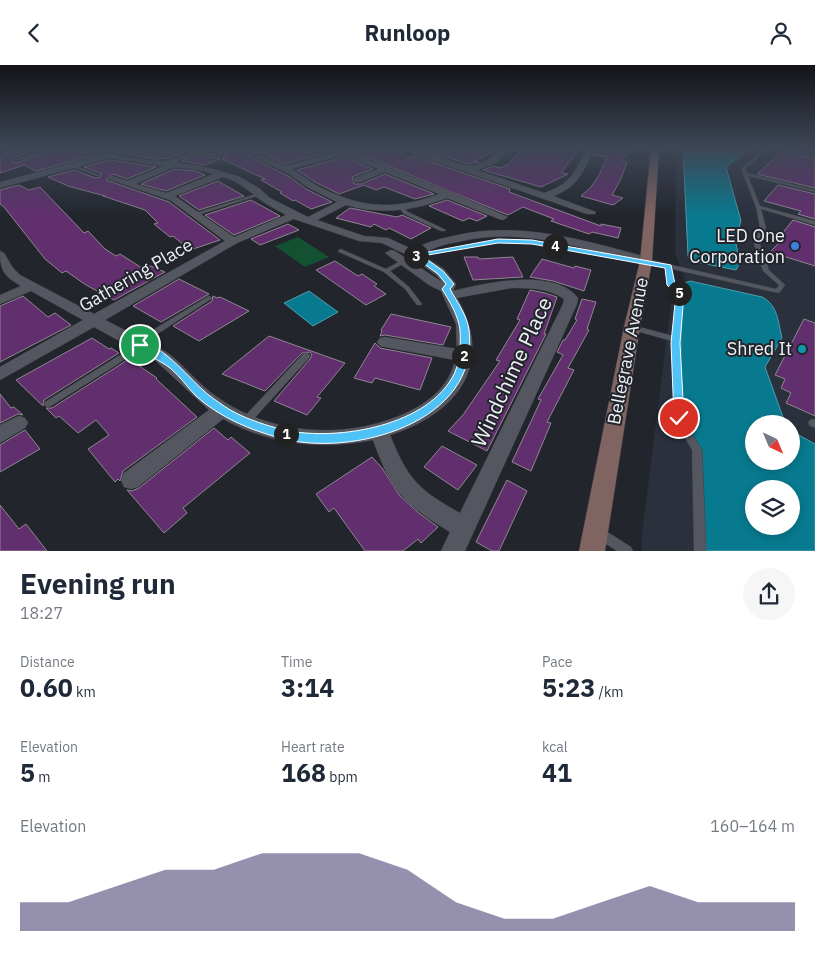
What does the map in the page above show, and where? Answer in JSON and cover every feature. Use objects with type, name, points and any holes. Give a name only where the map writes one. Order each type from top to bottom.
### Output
[{"type":"main road","name":"Bellegrave Avenue","points":[[592,551],[594,530],[646,261],[652,172]]},
{"type":"street","points":[[0,185],[51,172]]},
{"type":"street","points":[[130,183],[153,172]]},
{"type":"street","points":[[0,255],[8,270],[16,279],[162,357],[222,411],[281,434],[315,438],[356,436],[379,431],[405,422],[424,411],[444,395],[457,379],[464,356],[464,329],[460,313],[448,292],[437,286],[410,257],[384,240],[363,239],[308,221],[267,200],[261,194],[235,178],[212,172]]},
{"type":"street","points":[[291,172],[312,187],[345,202],[376,209],[402,209],[426,203],[448,194]]},
{"type":"street","points":[[357,179],[378,172]]},
{"type":"street","points":[[393,172],[503,217]]},
{"type":"street","points":[[475,172],[591,212]]},
{"type":"street","points":[[544,196],[562,190],[575,181],[579,172]]},
{"type":"street","points":[[166,196],[223,174]]},
{"type":"street","points":[[112,179],[130,183],[180,202],[233,241]]},
{"type":"street","points":[[308,221],[345,202]]},
{"type":"street","name":"Gathering Place","points":[[0,373],[233,241],[294,215]]},
{"type":"street","points":[[410,257],[499,237],[646,261]]},
{"type":"street","name":"Windchime Place","points":[[448,292],[505,285],[530,285],[552,288],[565,293],[571,298],[570,304],[453,551]]},
{"type":"street","points":[[0,300],[30,287]]},
{"type":"street","points":[[385,342],[464,356]]},
{"type":"street","points":[[131,480],[222,411]]},
{"type":"street","points":[[0,435],[19,423]]},
{"type":"street","points":[[379,431],[399,477],[407,488],[434,510],[464,528]]},
{"type":"lane","points":[[89,172],[98,175]]},
{"type":"lane","points":[[744,174],[815,191]]},
{"type":"lane","points":[[646,261],[778,291],[782,285],[766,271],[757,244],[763,228],[758,207],[744,174]]},
{"type":"lane","points":[[196,214],[261,194]]},
{"type":"lane","points":[[758,207],[815,223]]},
{"type":"lane","points":[[402,209],[406,213],[443,230]]},
{"type":"lane","points":[[341,251],[386,271],[407,289],[419,304]]},
{"type":"lane","points":[[386,271],[410,257]]},
{"type":"lane","points":[[669,266],[671,285],[680,294],[676,339],[679,418],[697,451],[700,551]]},
{"type":"lane","points":[[48,404],[209,298]]},
{"type":"lane","points":[[632,327],[676,339]]},
{"type":"lane","points":[[246,421],[306,356]]},
{"type":"lane","points":[[594,530],[627,551]]},
{"type":"shaded area","points":[[676,172],[815,172],[815,551],[642,551],[642,533],[673,289],[685,280],[675,253]]},
{"type":"green space","points":[[298,237],[329,257],[305,267],[275,246]]},
{"type":"water","points":[[684,172],[727,172],[741,221],[735,239],[740,263],[736,270],[696,262],[690,260],[688,256]]},
{"type":"water","points":[[690,281],[762,297],[774,309],[782,338],[765,367],[782,415],[745,415],[745,470],[800,470],[800,436],[815,444],[815,551],[706,551],[701,449],[684,423],[680,396],[682,289],[685,283]]},
{"type":"water","points":[[309,291],[338,312],[313,326],[284,303]]},
{"type":"building","points":[[68,172],[78,172],[95,178],[100,177],[101,173],[97,172],[145,172],[127,179],[113,174],[106,180],[169,202],[220,240],[190,250],[154,224],[158,223],[145,210],[68,186],[48,177]]},
{"type":"building","points":[[168,172],[198,172],[205,175],[166,191],[141,184]]},
{"type":"building","points":[[249,172],[279,172],[306,189],[332,202],[311,209],[295,200],[293,201],[261,180],[265,179]]},
{"type":"building","points":[[300,172],[366,172],[352,177],[354,184],[361,184],[385,174],[434,194],[415,199],[384,187],[376,190],[364,185],[339,194]]},
{"type":"building","points":[[402,172],[460,172],[510,189],[509,192],[601,226],[601,224],[621,228],[618,238],[592,232],[589,234],[551,221],[554,219],[523,207],[508,215]]},
{"type":"building","points":[[489,172],[562,172],[561,173],[568,174],[541,187]]},
{"type":"building","points":[[600,172],[624,172],[612,195],[623,198],[613,205],[581,196],[591,187]]},
{"type":"building","points":[[760,172],[815,172],[815,188],[757,174]]},
{"type":"building","points":[[218,181],[244,196],[199,210],[179,196]]},
{"type":"building","points":[[19,185],[29,190],[40,187],[84,233],[88,231],[105,249],[116,256],[120,254],[142,268],[148,265],[165,272],[114,300],[86,285],[66,271],[62,273],[45,259],[0,204],[0,190]]},
{"type":"building","points":[[778,185],[815,194],[815,219],[798,214],[801,211],[764,201]]},
{"type":"building","points":[[251,200],[280,216],[234,235],[205,215]]},
{"type":"building","points":[[447,200],[487,216],[477,221],[469,218],[463,221],[429,206]]},
{"type":"building","points":[[350,208],[397,217],[402,215],[431,228],[411,239],[389,228],[386,230],[374,224],[371,227],[336,218]]},
{"type":"building","name":"LED One Corporation","points":[[793,220],[815,227],[815,266],[770,252],[781,241],[777,240]]},
{"type":"building","points":[[288,224],[299,230],[260,245],[251,239]]},
{"type":"building","points":[[464,257],[478,257],[479,259],[513,257],[523,277],[473,280]]},
{"type":"building","points":[[542,259],[574,268],[575,266],[591,270],[584,291],[553,281],[530,277]]},
{"type":"building","points":[[335,261],[358,276],[362,274],[377,284],[374,286],[386,294],[366,305],[316,270]]},
{"type":"building","points":[[179,279],[209,294],[161,322],[133,306]]},
{"type":"building","points":[[530,290],[557,297],[544,334],[546,334],[487,451],[448,431],[463,415],[500,361],[496,360],[520,320],[517,319]]},
{"type":"building","points":[[23,296],[48,317],[55,313],[71,325],[0,362],[0,306]]},
{"type":"building","points":[[213,296],[220,297],[249,311],[199,341],[173,326],[212,301]]},
{"type":"building","points":[[582,299],[596,302],[587,329],[589,330],[568,368],[574,370],[547,422],[551,423],[531,471],[512,462],[541,400],[538,399],[563,355],[557,352],[577,320],[575,319]]},
{"type":"building","points":[[391,314],[451,327],[443,345],[385,335],[380,336],[381,330]]},
{"type":"building","name":"Shred It","points":[[804,319],[815,323],[815,416],[786,403],[791,393],[781,388],[785,379],[775,375]]},
{"type":"building","points":[[269,336],[345,363],[317,397],[321,398],[307,415],[274,401],[310,359],[312,355],[310,352],[302,353],[265,391],[222,374]]},
{"type":"building","points":[[92,338],[119,353],[44,400],[43,406],[16,380]]},
{"type":"building","points":[[375,343],[380,348],[432,358],[420,390],[375,378],[372,383],[354,378]]},
{"type":"building","points":[[129,359],[157,378],[197,417],[123,471],[120,481],[118,479],[115,482],[88,449],[109,435],[96,420],[78,433],[59,416],[56,418],[46,408],[52,408]]},
{"type":"building","points":[[0,394],[11,408],[14,407],[23,415],[18,414],[0,423]]},
{"type":"building","points":[[214,428],[228,440],[231,437],[250,453],[183,508],[187,513],[164,533],[127,490],[132,491],[139,488]]},
{"type":"building","points":[[25,430],[40,449],[0,472],[0,445]]},
{"type":"building","points":[[442,446],[477,465],[458,490],[424,467]]},
{"type":"building","points":[[372,457],[382,468],[400,496],[438,527],[421,543],[418,539],[403,551],[365,551],[334,508],[329,512],[316,494]]},
{"type":"building","points":[[507,480],[527,491],[499,551],[492,551],[476,542]]},
{"type":"building","points":[[0,505],[19,529],[26,524],[47,551],[0,551]]},
{"type":"place","name":"LED One Corporation","points":[[795,246]]},
{"type":"place","name":"Shred It","points":[[802,349]]},
{"type":"route","points":[[140,345],[162,357],[175,367],[200,393],[222,411],[249,423],[281,434],[315,438],[356,436],[379,431],[405,422],[424,411],[444,395],[457,379],[464,354],[464,329],[460,313],[446,289],[450,284],[440,272],[415,255],[430,254],[456,247],[498,241],[532,242],[669,266],[671,285],[680,294],[676,343],[679,418]]}]
